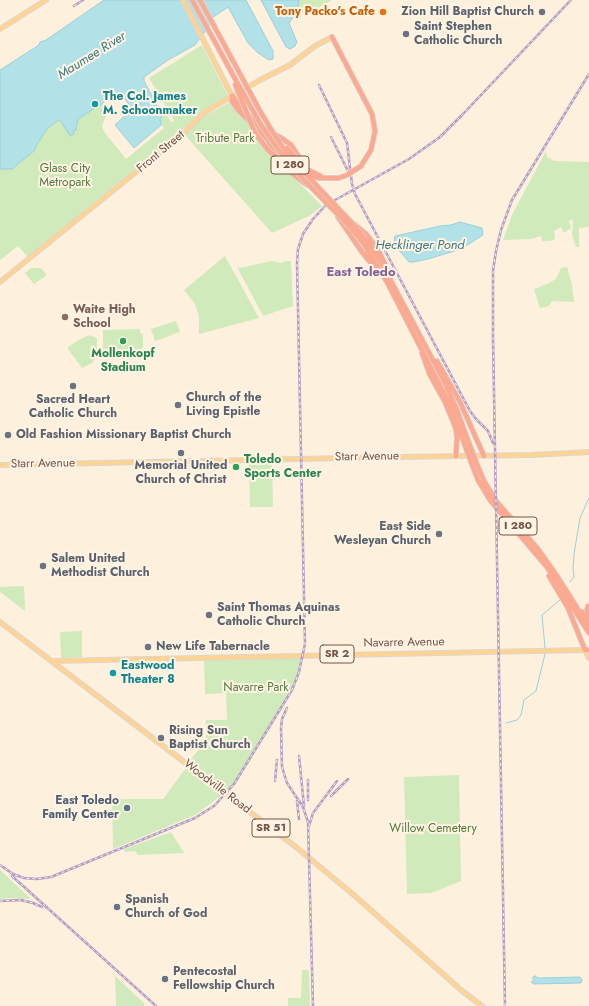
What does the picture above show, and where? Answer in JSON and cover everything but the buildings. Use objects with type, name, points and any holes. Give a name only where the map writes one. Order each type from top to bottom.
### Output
[{"type":"highway","name":"I 280","points":[[192,0],[261,125],[280,152],[302,178],[364,241]]},
{"type":"highway","name":"I 280","points":[[200,0],[260,111],[286,152],[354,225],[385,274],[450,405],[470,451]]},
{"type":"highway","points":[[233,75],[242,103],[258,137],[269,151],[286,165],[307,175],[319,178],[339,178],[347,175],[361,166],[370,149],[374,133],[372,114],[331,37]]},
{"type":"highway","points":[[232,96],[257,125],[290,145],[324,199],[365,256],[385,274]]},
{"type":"highway","points":[[232,96],[232,100],[238,110],[267,139],[289,171],[334,206],[371,239],[381,254],[385,274]]},
{"type":"highway","points":[[272,131],[300,163],[308,170],[321,176],[337,176],[354,169],[363,160],[370,149]]},
{"type":"highway","name":"I 280","points":[[389,282],[405,308],[447,386],[456,408],[478,480],[490,500],[547,567],[589,633]]},
{"type":"highway","points":[[405,308],[454,392],[484,456]]},
{"type":"highway","points":[[411,328],[428,371],[445,402],[456,429],[456,456]]},
{"type":"highway","name":"I 280","points":[[473,462],[496,501],[538,549],[589,627]]},
{"type":"highway","points":[[524,540],[542,565],[568,608],[587,650]]},
{"type":"highway","points":[[564,588],[589,620]]},
{"type":"highway","points":[[588,606],[587,610],[589,614]]},
{"type":"main road","points":[[0,29],[46,0]]},
{"type":"main road","points":[[183,0],[232,96]]},
{"type":"main road","name":"Front Street","points":[[0,282],[178,138],[197,119],[232,96],[290,65],[315,46],[331,37]]},
{"type":"main road","name":"Starr Avenue","points":[[0,465],[397,456],[484,456],[589,452]]},
{"type":"main road","name":"Woodville Road","points":[[0,622],[302,852],[461,990],[482,1006]]},
{"type":"main road","points":[[587,650],[589,658]]},
{"type":"main road","name":"Navarre Avenue","points":[[51,661],[587,650]]},
{"type":"green space","points":[[299,0],[332,0],[310,13],[305,13],[297,12]]},
{"type":"green space","name":"Glass City Metropark","points":[[202,45],[228,96],[202,111],[181,131],[28,257],[18,246],[0,260],[0,169],[15,167],[35,150],[47,129],[58,120],[60,120],[70,136],[74,134],[73,132],[76,130],[77,119],[105,101],[111,110],[106,116],[102,126],[103,129],[126,159],[164,128],[161,125],[161,113],[163,112],[172,122],[174,120],[149,78]]},
{"type":"green space","name":"Tribute Park","points":[[230,102],[251,126],[264,147],[322,206],[309,216],[272,233],[185,135],[199,119]]},
{"type":"green space","points":[[546,151],[547,157],[554,161],[589,162],[589,227],[579,228],[579,247],[576,247],[572,235],[573,219],[569,221],[571,228],[564,233],[561,227],[554,231],[555,239],[550,241],[542,241],[541,236],[531,239],[503,240],[512,215]]},
{"type":"green space","points":[[225,256],[259,318],[199,334],[199,316],[195,304],[184,290]]},
{"type":"green space","points":[[271,261],[281,263],[291,261],[293,306],[263,316],[237,267],[240,268]]},
{"type":"green space","points":[[567,267],[572,285],[574,302],[552,301],[549,306],[540,308],[534,289],[556,279],[561,268]]},
{"type":"green space","points":[[31,268],[42,269],[47,275],[34,284],[25,273]]},
{"type":"green space","points":[[176,321],[180,332],[155,341],[151,329]]},
{"type":"green space","name":"Mollenkopf Stadium","points":[[140,329],[140,333],[143,334],[143,348],[130,352],[103,352],[103,330]]},
{"type":"green space","points":[[89,335],[97,338],[97,356],[92,363],[82,368],[68,347]]},
{"type":"green space","points":[[272,461],[273,507],[250,507],[249,462]]},
{"type":"green space","points":[[24,586],[25,611],[0,592],[0,587]]},
{"type":"green space","points":[[82,631],[82,657],[61,658],[60,633]]},
{"type":"green space","name":"Navarre Park","points":[[303,655],[299,675],[292,690],[234,784],[226,793],[187,764],[206,740],[206,720],[227,720],[226,693],[205,694],[204,657]]},
{"type":"green space","points":[[186,768],[223,794],[195,815],[113,849],[112,806],[119,799],[163,799]]},
{"type":"green space","name":"Willow Cemetery","points":[[459,775],[461,881],[431,893],[407,894],[404,777]]},
{"type":"green space","points":[[171,832],[184,853],[138,855],[135,851],[125,852],[124,849]]},
{"type":"green space","points":[[0,870],[31,899],[7,898],[0,900]]},
{"type":"green space","points":[[302,970],[309,970],[310,1006],[288,1006],[288,998],[301,998]]},
{"type":"green space","points":[[115,976],[144,1003],[144,1006],[116,1006]]},
{"type":"water","name":"Maumee River","points":[[104,0],[246,0],[273,51],[273,59],[269,60],[258,53],[248,43],[228,7],[209,20],[210,24],[207,25],[204,33],[195,45],[168,60],[144,77],[144,81],[161,113],[161,125],[134,148],[115,125],[132,109],[120,92],[78,119],[76,130],[73,132],[74,134],[70,136],[60,120],[58,120],[47,129],[35,150],[12,169],[0,169],[0,70]]},
{"type":"water","points":[[261,0],[299,0],[297,12],[289,23],[297,42],[295,46],[290,49],[286,47]]},
{"type":"water","name":"Hecklinger Pond","points":[[460,222],[482,228],[483,235],[461,249],[428,259],[409,262],[397,248],[394,241],[395,236]]},
{"type":"water","points":[[535,976],[538,978],[580,977],[582,980],[581,983],[534,984],[531,982],[533,982],[533,977]]},
{"type":"waterway","points":[[570,582],[574,577],[574,554],[580,518],[589,498]]},
{"type":"waterway","points":[[545,648],[542,615],[560,600]]},
{"type":"waterway","points":[[506,723],[517,720],[521,715],[524,700],[536,691],[545,654]]},
{"type":"railway","points":[[74,6],[83,0]]},
{"type":"railway","points":[[0,865],[13,874],[24,878],[37,879],[51,877],[195,818],[214,806],[234,784],[292,690],[299,672],[305,644],[297,263],[298,249],[303,234],[313,219],[326,205],[409,159],[440,137],[571,0]]},
{"type":"railway","points":[[505,1006],[493,271],[501,230],[512,200],[589,74]]},
{"type":"railway","points":[[319,85],[347,143],[352,184],[355,194],[470,411],[488,431],[493,443]]},
{"type":"railway","points":[[331,137],[349,173]]},
{"type":"railway","points":[[287,708],[282,719],[281,728],[282,767],[287,783],[303,807],[308,822],[313,1006]]},
{"type":"railway","points":[[299,756],[304,806]]},
{"type":"railway","points":[[275,781],[277,760]]},
{"type":"railway","points":[[331,796],[348,779]]},
{"type":"railway","points":[[308,780],[308,800]]},
{"type":"railway","points":[[309,826],[313,813],[337,781]]},
{"type":"railway","points":[[297,801],[299,819]]},
{"type":"railway","points":[[12,876],[156,1006]]},
{"type":"railway","points":[[0,901],[21,900],[42,907]]},
{"type":"place","name":"Tony Packo's Cafe","points":[[383,12]]},
{"type":"place","name":"Zion Hill Baptist Church","points":[[542,12]]},
{"type":"place","name":"Saint Stephen Catholic Church","points":[[406,34]]},
{"type":"place","name":"The Col. James M. Schoonmaker","points":[[95,104]]},
{"type":"place","name":"Waite High School","points":[[65,317]]},
{"type":"place","name":"Mollenkopf Stadium","points":[[123,341]]},
{"type":"place","name":"Sacred Heart Catholic Church","points":[[73,386]]},
{"type":"place","name":"Church of the Living Epistle","points":[[178,405]]},
{"type":"place","name":"Old Fashion Missionary Baptist Church","points":[[8,435]]},
{"type":"place","name":"Memorial United Church of Christ","points":[[181,453]]},
{"type":"place","name":"Toledo Sports Center","points":[[236,467]]},
{"type":"place","name":"East Side Wesleyan Church","points":[[439,534]]},
{"type":"place","name":"Salem United Methodist Church","points":[[43,566]]},
{"type":"place","name":"Saint Thomas Aquinas Catholic Church","points":[[209,615]]},
{"type":"place","name":"New Life Tabernacle","points":[[148,647]]},
{"type":"place","name":"Eastwood Theater 8","points":[[113,673]]},
{"type":"place","name":"Rising Sun Baptist Church","points":[[161,738]]},
{"type":"place","name":"East Toledo Family Center","points":[[127,808]]},
{"type":"place","name":"Spanish Church of God","points":[[117,907]]},
{"type":"place","name":"Pentecostal Fellowship Church","points":[[165,979]]},
{"type":"district","name":"East Toledo","points":[[361,273]]}]
